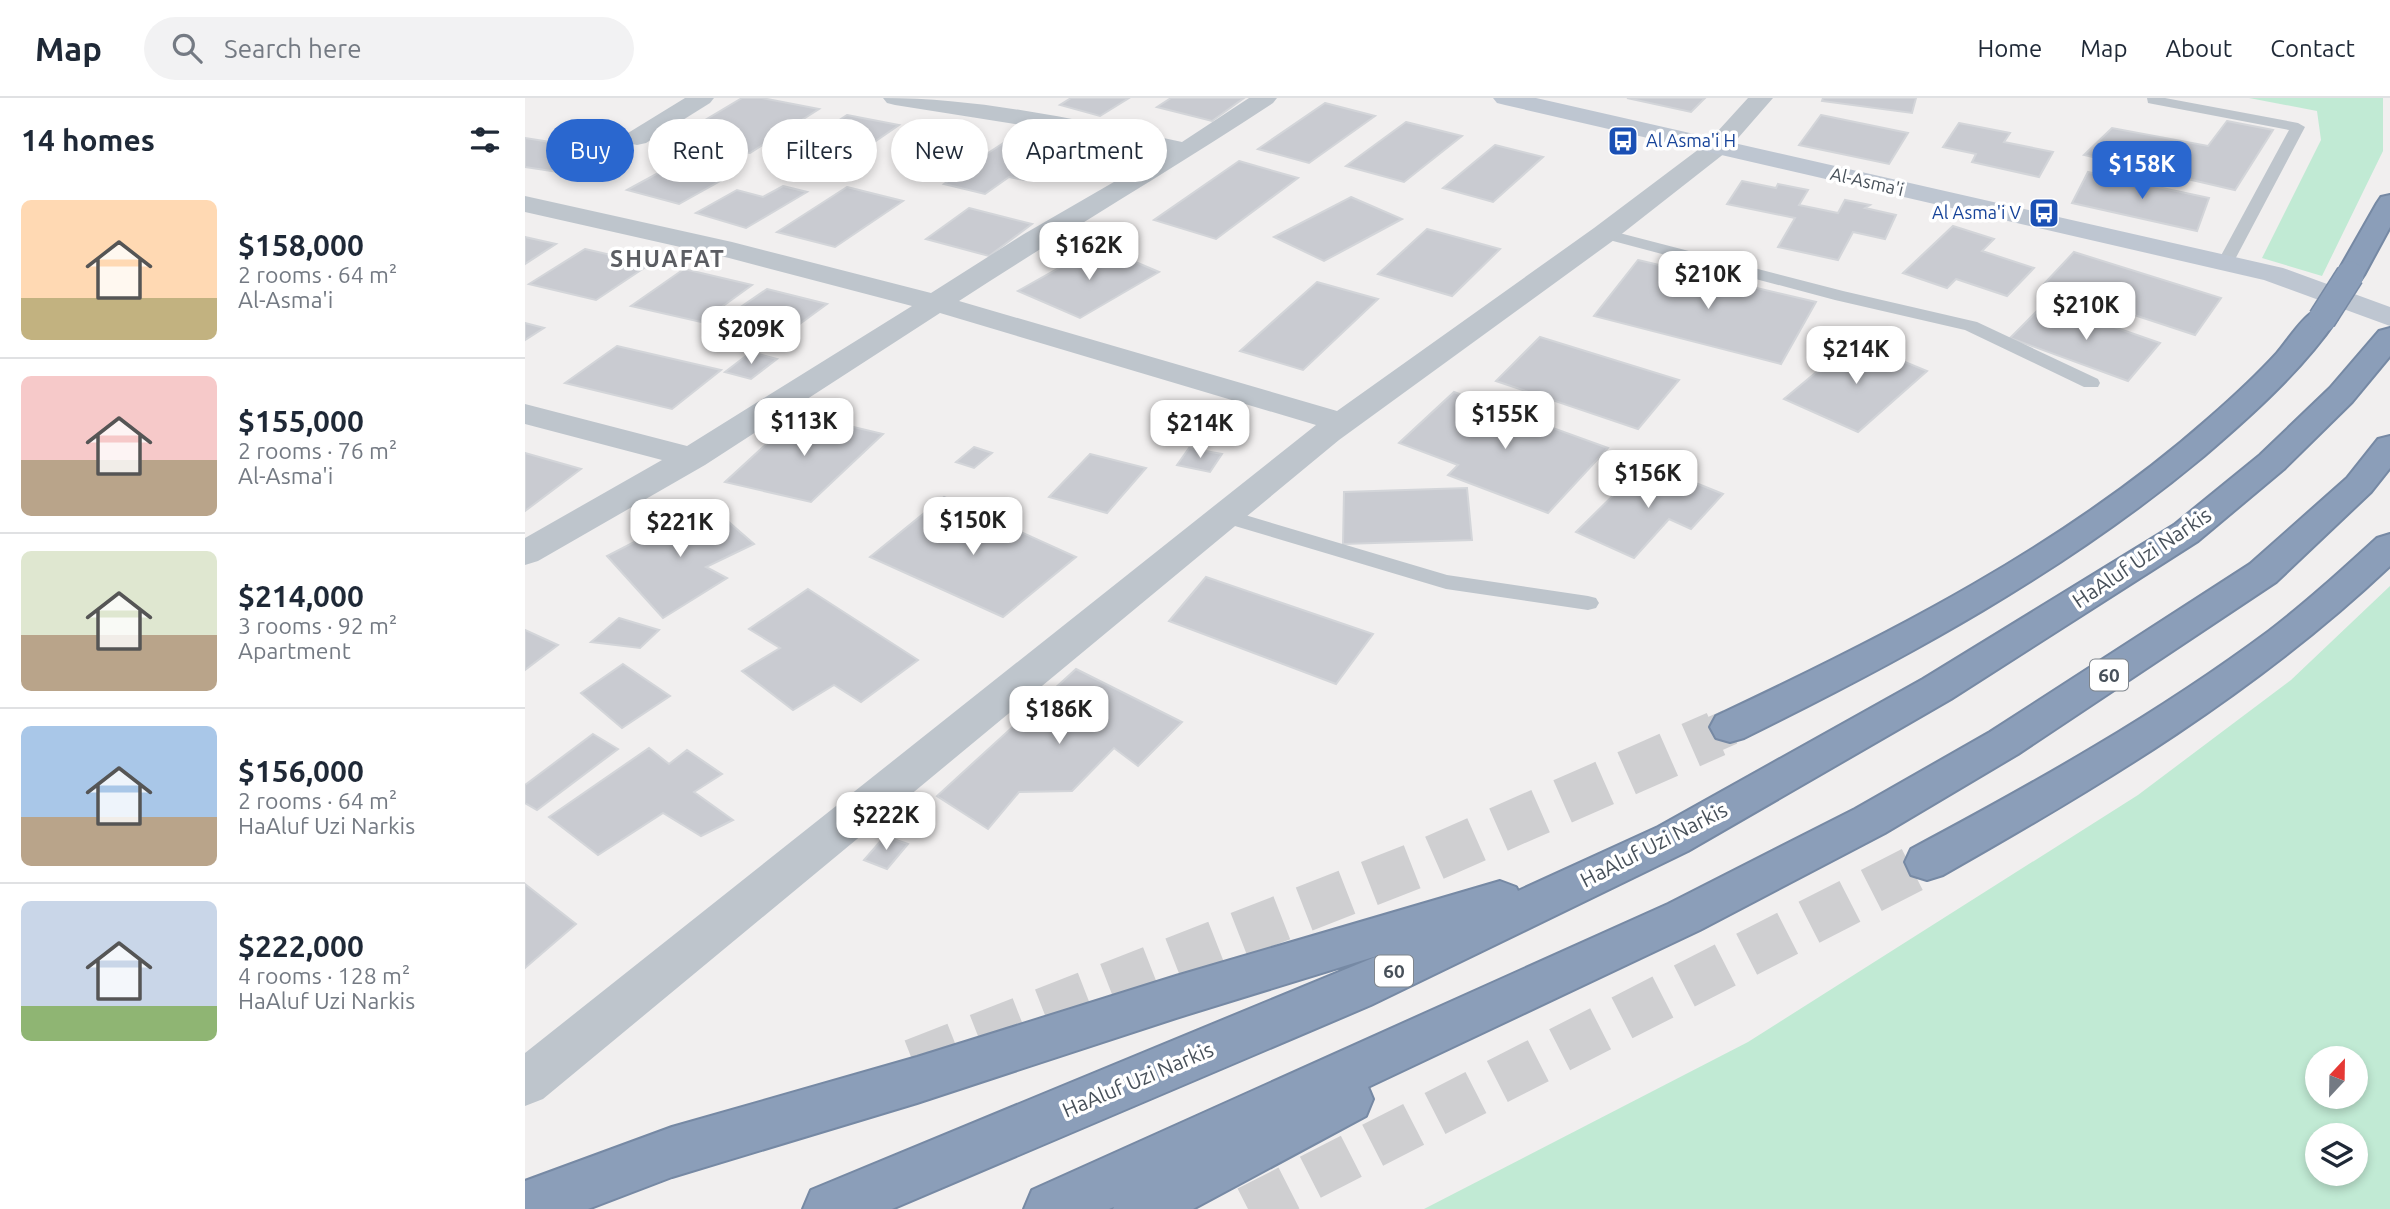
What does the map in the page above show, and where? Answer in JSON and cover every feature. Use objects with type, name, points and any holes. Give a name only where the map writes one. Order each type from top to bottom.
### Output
[{"type":"highway","points":[[1730,727],[1897,643],[2024,569],[2130,498],[2215,432],[2279,370],[2322,319],[2390,202]]},
{"type":"highway","name":"HaAluf Uzi Narkis","points":[[830,1209],[1366,984],[1673,839],[1937,689],[2186,533],[2272,462],[2341,394],[2389,333]]},
{"type":"highway","name":"60","points":[[1051,1209],[1671,923],[1870,821],[2004,743],[2263,573],[2359,485],[2390,446]]},
{"type":"highway","points":[[1927,862],[2061,789],[2158,729],[2242,672],[2313,616],[2390,546]]},
{"type":"highway","points":[[525,1207],[672,1152],[917,1080],[1176,997],[1503,899],[1937,689]]},
{"type":"highway","points":[[1140,1209],[1794,860]]},
{"type":"street","points":[[637,138],[702,98]]},
{"type":"street","points":[[895,98],[1079,127],[1186,150]]},
{"type":"street","points":[[525,553],[692,458],[1034,240],[1186,150],[1265,98]]},
{"type":"street","name":"Al-Asma'i","points":[[1505,98],[2225,263],[2304,284],[2389,333]]},
{"type":"street","points":[[525,1083],[1342,423],[1604,234],[1716,148],[1761,98]]},
{"type":"street","points":[[525,204],[629,225],[937,301],[1107,350],[1342,423]]},
{"type":"street","points":[[525,414],[692,458]]},
{"type":"lane","points":[[2153,100],[2298,127],[2225,263]]},
{"type":"lane","points":[[1604,234],[1841,296],[1971,326],[2091,383]]},
{"type":"lane","points":[[1225,516],[1446,582],[1588,603]]},
{"type":"green space","points":[[2249,98],[2383,98],[2383,151],[2322,276],[2262,258],[2321,140],[2317,111]]},
{"type":"green space","points":[[2390,586],[2390,1209],[1424,1209],[1748,1042],[2138,795],[2291,680]]},
{"type":"building","points":[[742,98],[762,98],[819,109],[803,119],[762,119],[762,145],[750,153],[748,119],[707,119]]},
{"type":"building","points":[[1071,98],[1129,98],[1100,116],[1060,105]]},
{"type":"building","points":[[1171,98],[1244,98],[1212,121],[1157,107]]},
{"type":"building","points":[[1627,98],[1705,98],[1691,112]]},
{"type":"building","points":[[1823,98],[1916,98],[1912,113],[1822,101]]},
{"type":"building","points":[[1325,103],[1375,116],[1309,163],[1258,149]]},
{"type":"building","points":[[847,115],[868,119],[841,119]]},
{"type":"building","points":[[1821,115],[1908,133],[1889,164],[1799,145]]},
{"type":"building","points":[[877,121],[891,123],[891,131],[877,140]]},
{"type":"building","points":[[2227,121],[2273,130],[2235,190],[2084,155],[2112,128],[2208,146]]},
{"type":"building","points":[[1406,122],[1462,136],[1404,182],[1346,166]]},
{"type":"building","points":[[1959,123],[2010,133],[2004,142],[2053,152],[2039,177],[1972,162],[1976,154],[1943,147]]},
{"type":"building","points":[[525,138],[546,141],[546,170],[525,167]]},
{"type":"building","points":[[1002,144],[1002,182],[985,194],[944,184],[988,182],[988,153]]},
{"type":"building","points":[[1495,145],[1543,157],[1493,202],[1443,188]]},
{"type":"building","points":[[1239,161],[1298,178],[1216,239],[1154,220]]},
{"type":"building","points":[[2088,172],[2209,198],[2197,231],[2072,203]]},
{"type":"building","points":[[648,178],[648,182],[718,182],[679,204],[627,190]]},
{"type":"building","points":[[1742,181],[1776,188],[1778,184],[1808,190],[1799,205],[1838,213],[1845,200],[1870,205],[1865,208],[1896,215],[1885,239],[1853,232],[1838,260],[1778,247],[1795,218],[1727,204]]},
{"type":"building","points":[[783,186],[807,192],[746,228],[696,213],[737,190],[763,197]]},
{"type":"building","points":[[847,187],[903,201],[835,247],[777,232]]},
{"type":"building","points":[[1351,197],[1402,219],[1324,261],[1274,237]]},
{"type":"building","points":[[969,208],[1032,224],[989,256],[926,239]]},
{"type":"building","points":[[1953,226],[1994,239],[1982,251],[2034,268],[2007,296],[1956,279],[1947,288],[1903,273]]},
{"type":"building","points":[[1427,229],[1500,249],[1452,296],[1378,274]]},
{"type":"building","points":[[525,237],[556,244],[525,264]]},
{"type":"building","points":[[1098,246],[1159,272],[1080,318],[1018,291]]},
{"type":"building","points":[[585,249],[650,264],[596,300],[529,284]]},
{"type":"building","points":[[2074,252],[2221,298],[2195,335],[2043,285]]},
{"type":"building","points":[[1638,260],[1816,302],[1781,364],[1594,316]]},
{"type":"building","points":[[684,269],[752,285],[701,322],[631,306]]},
{"type":"building","points":[[1317,282],[1378,299],[1303,370],[1240,351]]},
{"type":"building","points":[[767,289],[827,304],[771,345],[710,328]]},
{"type":"building","points":[[2045,303],[2160,343],[2128,381],[2010,338]]},
{"type":"building","points":[[525,323],[544,328],[525,340]]},
{"type":"building","points":[[1540,337],[1679,380],[1638,429],[1496,381]]},
{"type":"building","points":[[1854,341],[1927,371],[1858,432],[1784,399]]},
{"type":"building","points":[[617,346],[721,370],[672,409],[565,383]]},
{"type":"building","points":[[751,352],[777,359],[751,379],[725,372]]},
{"type":"building","points":[[1454,392],[1608,448],[1548,513],[1448,475],[1458,465],[1399,443]]},
{"type":"building","points":[[799,414],[883,434],[811,502],[725,482]]},
{"type":"building","points":[[974,447],[992,453],[974,468],[956,462]]},
{"type":"building","points":[[1189,448],[1222,454],[1210,472],[1177,465]]},
{"type":"building","points":[[525,453],[581,469],[525,511]]},
{"type":"building","points":[[1090,454],[1146,468],[1107,513],[1049,497]]},
{"type":"building","points":[[1646,463],[1723,494],[1691,529],[1669,519],[1634,558],[1576,532]]},
{"type":"building","points":[[1467,488],[1472,540],[1343,544],[1344,492]]},
{"type":"building","points":[[944,497],[1076,557],[1003,617],[870,557]]},
{"type":"building","points":[[708,504],[754,544],[706,567],[727,578],[663,618],[607,556]]},
{"type":"building","points":[[1206,577],[1373,634],[1336,684],[1169,621]]},
{"type":"building","points":[[808,589],[918,660],[861,702],[834,685],[793,710],[742,671],[780,648],[749,629]]},
{"type":"building","points":[[619,618],[659,630],[640,648],[591,642]]},
{"type":"building","points":[[525,630],[558,645],[525,670]]},
{"type":"building","points":[[623,664],[670,696],[622,728],[581,693]]},
{"type":"building","points":[[1076,669],[1182,722],[1138,766],[1114,748],[1072,791],[1019,792],[988,829],[937,796]]},
{"type":"building","points":[[593,734],[618,749],[537,810],[525,803],[525,785]]},
{"type":"building","points":[[649,748],[669,764],[687,750],[722,774],[694,792],[733,820],[701,836],[663,813],[598,855],[549,817]]},
{"type":"building","points":[[885,836],[908,844],[887,869],[864,860]]},
{"type":"building","points":[[525,884],[576,924],[525,968]]},
{"type":"tunnel","points":[[1712,735],[1730,727]]},
{"type":"tunnel","points":[[913,1062],[1427,861],[1716,734]]},
{"type":"tunnel","points":[[1248,1209],[1927,862]]},
{"type":"place","name":"Al Asma'i H","points":[[1623,141]]},
{"type":"place","name":"Al Asma'i V","points":[[2044,213]]},
{"type":"district","name":"SHUAFAT","points":[[668,259]]}]
